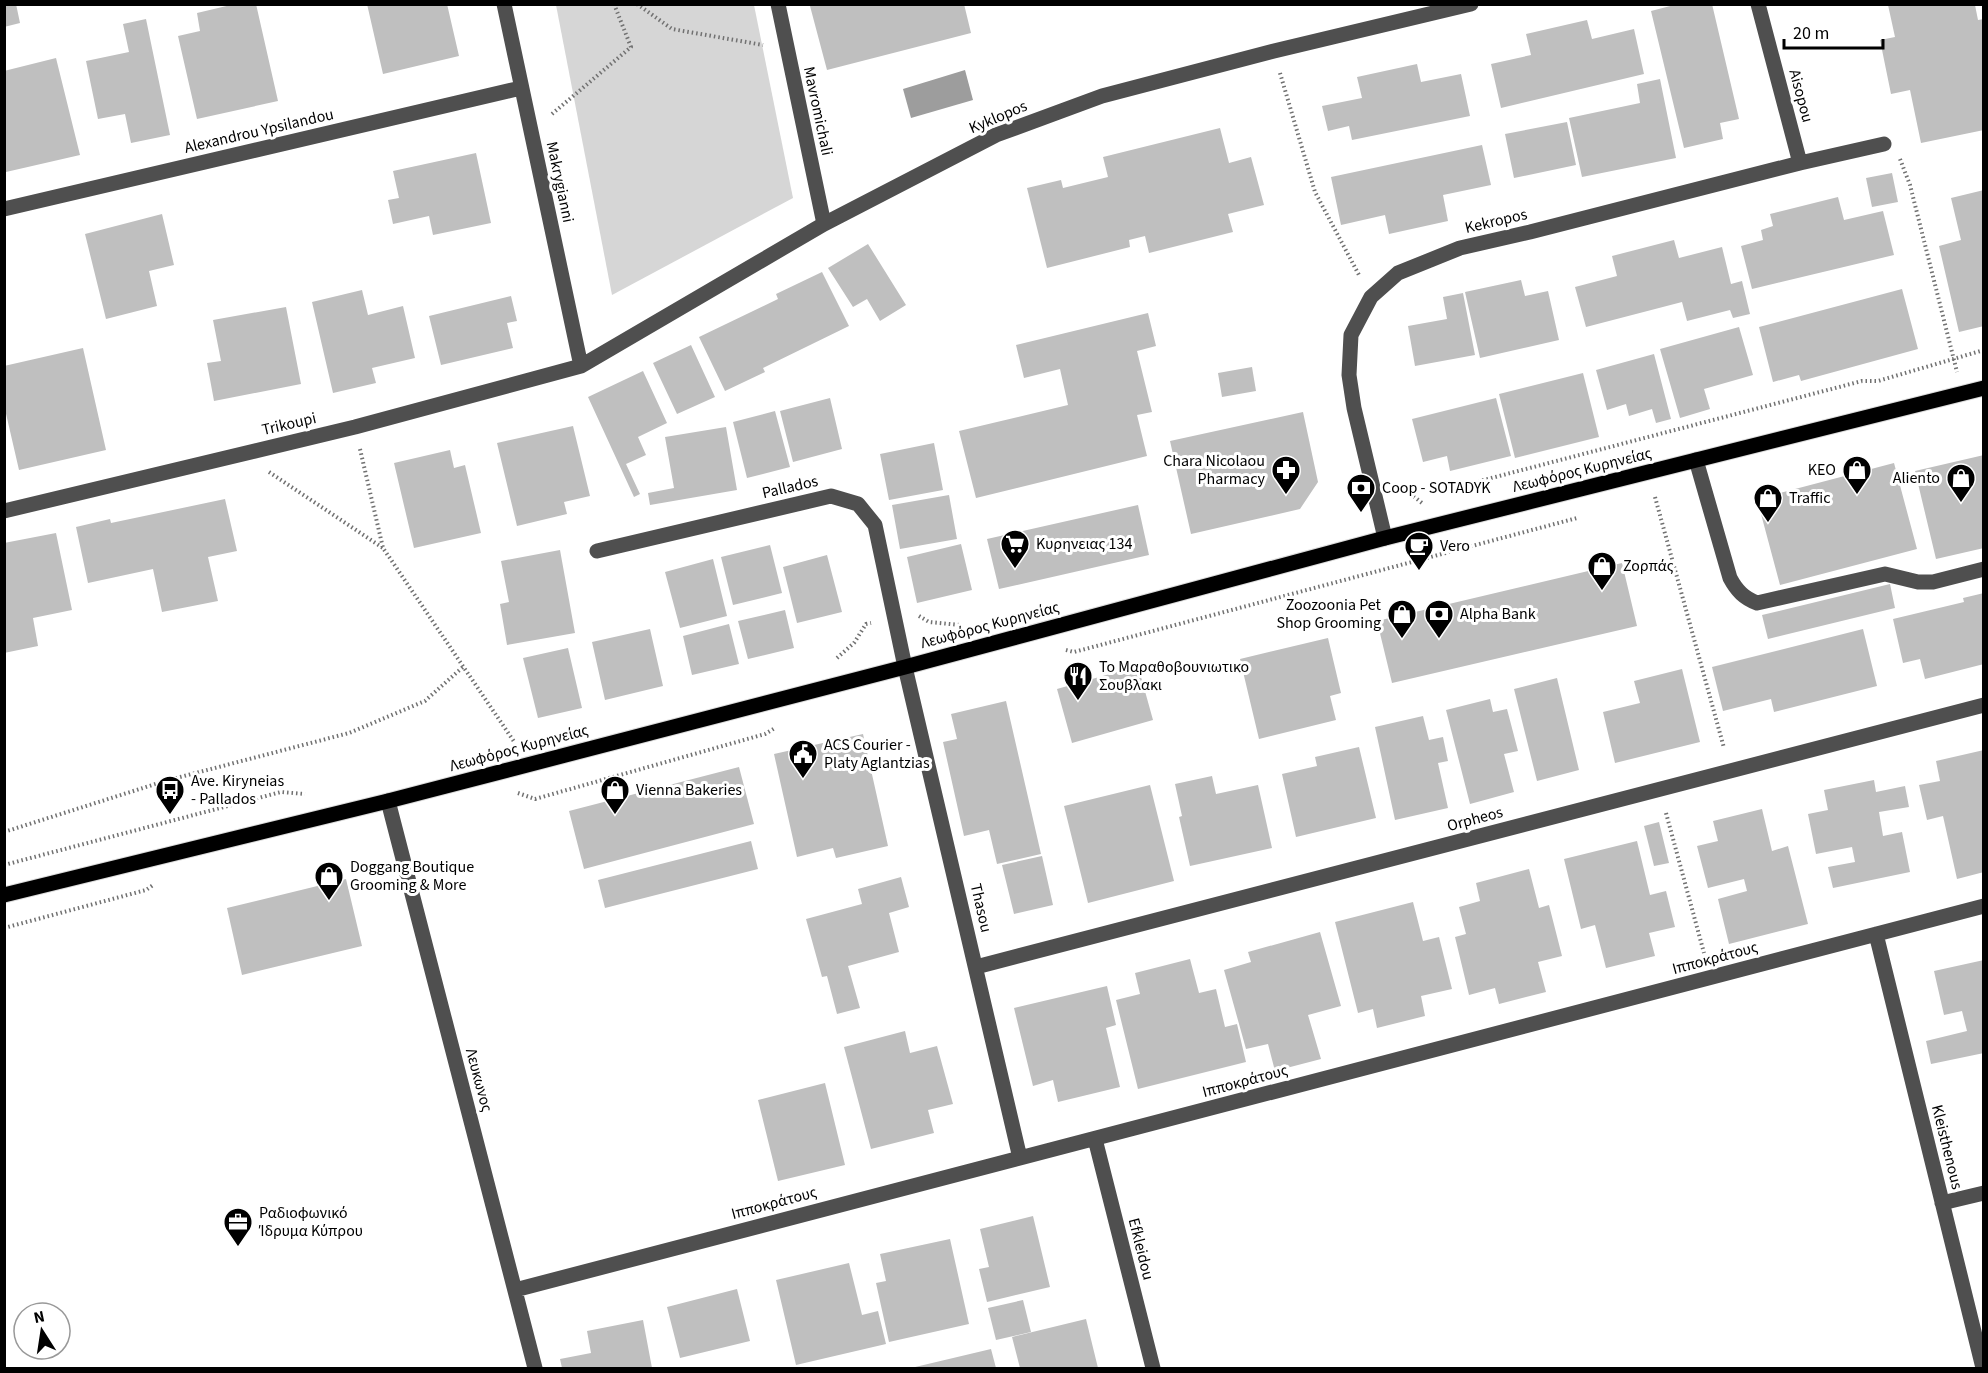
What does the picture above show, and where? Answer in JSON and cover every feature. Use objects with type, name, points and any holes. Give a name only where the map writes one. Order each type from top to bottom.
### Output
[{"type":"main road","name":"Λεωφόρος Κυρηνείας","points":[[4,895],[388,801],[905,667],[1385,538],[1983,388]]},
{"type":"street","name":"Makrygianni","points":[[504,4],[581,366]]},
{"type":"street","name":"Mavromichali","points":[[778,4],[824,224]]},
{"type":"street","name":"Kyklopos","points":[[581,366],[824,224],[996,135],[1102,96],[1274,51],[1471,4]]},
{"type":"street","name":"Aisopou","points":[[1758,4],[1800,163]]},
{"type":"street","name":"Alexandrou Ypsilandou","points":[[4,209],[521,88]]},
{"type":"street","name":"Kekropos","points":[[1385,538],[1354,408],[1349,375],[1351,335],[1371,297],[1398,273],[1460,248],[1884,144]]},
{"type":"street","name":"Trikoupi","points":[[4,511],[355,427],[581,366]]},
{"type":"street","points":[[1696,460],[1730,578],[1736,590],[1757,603],[1885,574],[1918,582],[1932,582],[1983,569]]},
{"type":"street","name":"Pallados","points":[[597,551],[831,496],[858,504],[875,525],[905,667]]},
{"type":"street","name":"Thasou","points":[[905,667],[1020,1158]]},
{"type":"street","name":"Orpheos","points":[[976,967],[1983,705]]},
{"type":"street","name":"Λευκωνος","points":[[388,801],[535,1368]]},
{"type":"street","name":"Ιπποκράτους","points":[[515,1290],[1983,906]]},
{"type":"street","name":"Kleisthenous","points":[[1876,934],[1983,1368]]},
{"type":"street","name":"Efkleidou","points":[[1095,1138],[1153,1368]]},
{"type":"street","points":[[1942,1203],[1983,1193]]},
{"type":"path","points":[[531,132],[631,47],[614,4]]},
{"type":"path","points":[[638,4],[672,29],[787,50]]},
{"type":"path","points":[[1274,51],[1315,192],[1371,297]]},
{"type":"path","points":[[1884,144],[1895,151],[1910,184],[1962,393]]},
{"type":"path","points":[[1466,494],[1480,481],[1862,381],[1878,381],[1983,350]]},
{"type":"path","points":[[355,427],[383,548],[529,764]]},
{"type":"path","points":[[243,454],[383,548]]},
{"type":"path","points":[[1374,494],[1402,487],[1428,507]]},
{"type":"path","points":[[1655,497],[1731,771]]},
{"type":"path","points":[[834,660],[854,643],[866,624],[914,613],[929,622],[957,625],[966,623]]},
{"type":"path","points":[[4,832],[165,781],[349,733],[425,701],[463,666]]},
{"type":"path","points":[[505,745],[526,739]]},
{"type":"path","points":[[1660,789],[1711,977]]},
{"type":"path","points":[[4,865],[281,792],[305,794]]},
{"type":"shaded area","points":[[556,5],[754,5],[793,198],[612,295]]},
{"type":"shaded area","points":[[965,70],[973,100],[911,118],[903,89]]},
{"type":"building","points":[[4,4],[16,4],[20,23],[4,27]]},
{"type":"building","points":[[235,4],[256,4],[278,101],[197,119],[178,36],[200,31],[197,13]]},
{"type":"building","points":[[367,4],[447,4],[459,56],[383,74]]},
{"type":"building","points":[[814,4],[964,4],[971,33],[827,70],[810,6]]},
{"type":"building","points":[[1678,4],[1712,4],[1739,119],[1720,123],[1723,139],[1684,148],[1651,11]]},
{"type":"building","points":[[1888,5],[1975,5],[1978,20],[1984,19],[1984,130],[1921,143],[1910,90],[1891,94],[1880,40],[1895,37]]},
{"type":"building","points":[[146,19],[170,135],[131,143],[125,114],[98,119],[86,61],[129,52],[123,24]]},
{"type":"building","points":[[1587,20],[1592,39],[1634,29],[1644,74],[1501,108],[1491,64],[1531,55],[1526,34]]},
{"type":"building","points":[[56,58],[80,155],[6,172],[4,165],[4,71]]},
{"type":"building","points":[[1417,64],[1421,82],[1461,74],[1470,116],[1352,140],[1349,126],[1328,131],[1322,106],[1362,98],[1357,77]]},
{"type":"building","points":[[1660,79],[1676,158],[1582,177],[1569,118],[1640,103],[1637,84]]},
{"type":"building","points":[[1567,122],[1576,165],[1514,178],[1505,134]]},
{"type":"building","points":[[1220,128],[1229,163],[1251,157],[1264,205],[1228,214],[1233,232],[1149,253],[1145,236],[1129,240],[1130,247],[1047,268],[1027,188],[1061,180],[1063,188],[1108,177],[1103,157]]},
{"type":"building","points":[[1482,145],[1491,185],[1443,195],[1448,221],[1389,234],[1385,215],[1341,225],[1331,177]]},
{"type":"building","points":[[476,153],[491,223],[433,235],[429,216],[393,224],[388,200],[399,198],[393,171]]},
{"type":"building","points":[[1892,173],[1898,202],[1872,207],[1866,178]]},
{"type":"building","points":[[1984,190],[1984,326],[1959,332],[1939,246],[1961,240],[1951,198]]},
{"type":"building","points":[[1838,197],[1844,220],[1883,211],[1894,255],[1752,289],[1741,246],[1763,240],[1761,230],[1773,226],[1770,214]]},
{"type":"building","points":[[162,214],[174,265],[149,271],[157,306],[106,319],[85,234]]},
{"type":"building","points":[[1674,240],[1679,258],[1722,247],[1731,284],[1742,281],[1750,314],[1733,318],[1730,310],[1687,321],[1682,302],[1586,327],[1575,287],[1617,276],[1612,256]]},
{"type":"building","points":[[868,244],[906,305],[880,321],[867,299],[853,307],[828,268]]},
{"type":"building","points":[[822,272],[849,326],[763,368],[765,372],[725,391],[699,337],[778,299],[776,294]]},
{"type":"building","points":[[1521,280],[1525,296],[1548,291],[1559,340],[1480,358],[1465,292]]},
{"type":"building","points":[[1902,289],[1918,349],[1801,381],[1799,375],[1773,382],[1759,327]]},
{"type":"building","points":[[362,290],[368,315],[403,306],[415,358],[372,368],[376,383],[333,393],[312,302]]},
{"type":"building","points":[[1463,293],[1475,355],[1415,366],[1408,326],[1447,319],[1443,297]]},
{"type":"building","points":[[511,296],[517,321],[507,323],[513,348],[441,365],[429,316]]},
{"type":"building","points":[[286,307],[301,384],[214,401],[207,363],[221,361],[213,320]]},
{"type":"building","points":[[1148,313],[1156,346],[1137,351],[1152,412],[1137,415],[1147,456],[976,498],[959,431],[1068,405],[1060,369],[1024,378],[1016,345]]},
{"type":"building","points":[[1739,327],[1753,375],[1704,389],[1710,409],[1680,418],[1660,349]]},
{"type":"building","points":[[691,345],[715,397],[677,414],[653,363]]},
{"type":"building","points":[[83,348],[106,450],[19,470],[4,405],[4,366]]},
{"type":"building","points":[[1654,354],[1671,419],[1656,423],[1652,409],[1629,416],[1626,404],[1607,410],[1596,370]]},
{"type":"building","points":[[1252,367],[1256,391],[1222,397],[1218,373]]},
{"type":"building","points":[[643,371],[667,423],[638,437],[646,455],[626,464],[640,494],[634,497],[588,397]]},
{"type":"building","points":[[1583,373],[1599,437],[1515,458],[1499,394]]},
{"type":"building","points":[[830,398],[842,449],[793,462],[780,411]]},
{"type":"building","points":[[1496,398],[1511,456],[1450,471],[1447,456],[1423,462],[1412,419]]},
{"type":"building","points":[[775,411],[790,467],[747,478],[733,422]]},
{"type":"building","points":[[1303,412],[1318,482],[1300,509],[1191,534],[1170,441]]},
{"type":"building","points":[[573,426],[590,496],[564,502],[567,514],[517,526],[497,443]]},
{"type":"building","points":[[726,427],[737,490],[650,505],[648,493],[674,488],[665,437]]},
{"type":"building","points":[[934,443],[943,490],[889,500],[880,454]]},
{"type":"building","points":[[450,450],[454,468],[465,465],[481,533],[414,548],[394,463]]},
{"type":"building","points":[[1984,455],[1984,548],[1936,559],[1915,471]]},
{"type":"building","points":[[1894,463],[1917,549],[1780,585],[1757,499]]},
{"type":"building","points":[[949,495],[957,539],[900,549],[892,505]]},
{"type":"building","points":[[225,499],[237,551],[208,557],[218,601],[162,612],[153,569],[88,583],[76,527],[110,519],[111,523]]},
{"type":"building","points":[[1138,505],[1149,555],[999,589],[987,539]]},
{"type":"building","points":[[56,533],[72,610],[33,618],[38,646],[4,653],[4,543]]},
{"type":"building","points":[[961,544],[972,590],[917,603],[907,557]]},
{"type":"building","points":[[770,545],[782,593],[733,605],[721,557]]},
{"type":"building","points":[[560,550],[575,633],[507,645],[500,604],[509,602],[501,561]]},
{"type":"building","points":[[827,555],[842,612],[797,623],[783,567]]},
{"type":"building","points":[[713,559],[727,616],[680,628],[665,572]]},
{"type":"building","points":[[1622,563],[1637,626],[1392,683],[1377,621]]},
{"type":"building","points":[[1890,584],[1895,608],[1768,639],[1762,615]]},
{"type":"building","points":[[1984,593],[1984,664],[1925,679],[1920,659],[1903,663],[1893,619],[1964,602],[1963,598]]},
{"type":"building","points":[[785,610],[794,648],[748,659],[738,621]]},
{"type":"building","points":[[729,624],[739,664],[692,675],[683,636]]},
{"type":"building","points":[[650,629],[663,686],[605,700],[592,642]]},
{"type":"building","points":[[1863,629],[1877,686],[1774,712],[1771,699],[1723,711],[1712,667]]},
{"type":"building","points":[[1328,638],[1341,693],[1330,696],[1336,720],[1259,739],[1240,659]]},
{"type":"building","points":[[568,648],[582,708],[538,718],[523,658]]},
{"type":"building","points":[[1138,666],[1153,720],[1072,743],[1057,689]]},
{"type":"building","points":[[1682,669],[1700,742],[1615,763],[1603,712],[1640,703],[1634,681]]},
{"type":"building","points":[[1557,678],[1579,770],[1537,781],[1514,689]]},
{"type":"building","points":[[1490,699],[1493,712],[1507,709],[1518,751],[1504,754],[1514,792],[1470,804],[1446,710]]},
{"type":"building","points":[[1006,701],[1041,854],[997,864],[989,830],[964,836],[943,742],[957,739],[951,714]]},
{"type":"building","points":[[1423,716],[1429,740],[1443,737],[1448,761],[1438,763],[1448,808],[1395,820],[1375,727]]},
{"type":"building","points":[[863,734],[888,846],[836,858],[833,848],[797,857],[774,754]]},
{"type":"building","points":[[1359,747],[1376,818],[1296,837],[1282,774],[1317,766],[1315,757]]},
{"type":"building","points":[[1984,750],[1984,872],[1957,879],[1943,816],[1927,820],[1919,785],[1940,781],[1936,761]]},
{"type":"building","points":[[739,767],[754,824],[584,869],[569,811]]},
{"type":"building","points":[[1212,776],[1216,794],[1258,785],[1272,848],[1190,866],[1179,817],[1182,816],[1175,784]]},
{"type":"building","points":[[1874,780],[1876,792],[1905,786],[1909,807],[1879,812],[1883,836],[1902,832],[1910,872],[1833,888],[1828,867],[1855,862],[1852,847],[1816,854],[1808,814],[1828,810],[1824,790]]},
{"type":"building","points":[[1150,785],[1174,881],[1088,903],[1064,806]]},
{"type":"building","points":[[1762,809],[1772,851],[1788,846],[1808,924],[1729,944],[1718,899],[1747,891],[1744,879],[1708,888],[1697,846],[1718,841],[1713,821]]},
{"type":"building","points":[[1659,822],[1669,863],[1654,866],[1644,826]]},
{"type":"building","points":[[751,841],[758,869],[605,908],[598,880]]},
{"type":"building","points":[[1637,841],[1650,895],[1666,891],[1675,927],[1649,933],[1655,956],[1606,968],[1595,925],[1581,929],[1564,859]]},
{"type":"building","points":[[1042,856],[1053,905],[1014,914],[1002,865]]},
{"type":"building","points":[[1529,869],[1539,908],[1549,905],[1562,956],[1538,962],[1546,992],[1499,1004],[1495,988],[1469,995],[1455,937],[1466,934],[1459,907],[1480,901],[1476,883]]},
{"type":"building","points":[[901,877],[909,907],[889,913],[899,952],[848,966],[860,1008],[837,1014],[827,976],[822,977],[806,919],[862,904],[858,889]]},
{"type":"building","points":[[346,879],[362,946],[242,975],[227,908]]},
{"type":"building","points":[[1413,902],[1423,941],[1439,937],[1452,989],[1421,996],[1425,1016],[1377,1028],[1373,1009],[1358,1013],[1335,922]]},
{"type":"building","points":[[1320,932],[1341,1006],[1308,1015],[1321,1059],[1275,1071],[1268,1044],[1246,1049],[1224,970],[1251,962],[1248,952]]},
{"type":"building","points":[[1190,959],[1199,993],[1216,989],[1225,1027],[1237,1024],[1246,1062],[1138,1089],[1116,1000],[1140,994],[1135,973]]},
{"type":"building","points":[[1984,960],[1984,1053],[1931,1064],[1926,1041],[1967,1031],[1962,1011],[1944,1015],[1934,971]]},
{"type":"building","points":[[1107,986],[1116,1025],[1106,1028],[1120,1087],[1058,1102],[1053,1080],[1033,1086],[1014,1008]]},
{"type":"building","points":[[905,1031],[910,1053],[937,1046],[953,1104],[928,1110],[934,1133],[871,1149],[844,1047]]},
{"type":"building","points":[[825,1083],[845,1165],[778,1181],[758,1100]]},
{"type":"building","points":[[1033,1216],[1050,1287],[987,1302],[979,1269],[989,1267],[980,1229]]},
{"type":"building","points":[[950,1239],[969,1324],[889,1342],[876,1283],[886,1281],[880,1254]]},
{"type":"building","points":[[849,1263],[862,1315],[878,1311],[886,1344],[796,1365],[776,1280]]},
{"type":"building","points":[[737,1289],[750,1341],[680,1358],[667,1307]]},
{"type":"building","points":[[1023,1300],[1031,1332],[996,1340],[988,1308]]},
{"type":"building","points":[[1086,1319],[1098,1368],[1020,1368],[1012,1337]]},
{"type":"building","points":[[643,1320],[652,1368],[562,1368],[560,1359],[591,1353],[587,1331]]},
{"type":"building","points":[[991,1349],[996,1368],[911,1368]]},
{"type":"place","name":"Chara Nicolaou Pharmacy","points":[[1286,496]]},
{"type":"place","name":"KEO","points":[[1857,496]]},
{"type":"place","name":"Aliento","points":[[1961,504]]},
{"type":"place","name":"Coop - SOTADYK","points":[[1361,514]]},
{"type":"place","name":"Traffic","points":[[1768,524]]},
{"type":"place","name":"Κυρηνειας 134","points":[[1015,570]]},
{"type":"place","name":"Vero","points":[[1419,572]]},
{"type":"place","name":"Ζορπάς","points":[[1602,592]]},
{"type":"place","name":"Zoozoonia Pet Shop Grooming","points":[[1402,640]]},
{"type":"place","name":"Alpha Bank","points":[[1439,640]]},
{"type":"place","name":"Το Μαραθοβουνιωτικο Σουβλακι","points":[[1078,702]]},
{"type":"place","name":"ACS Courier - Platy Aglantzias","points":[[803,780]]},
{"type":"place","name":"Ave. Kiryneias - Pallados","points":[[170,816]]},
{"type":"place","name":"Vienna Bakeries","points":[[615,816]]},
{"type":"place","name":"Doggang Boutique Grooming & More","points":[[329,902]]},
{"type":"place","name":"Ραδιοφωνικό Ίδρυμα Κύπρου","points":[[238,1248]]}]
